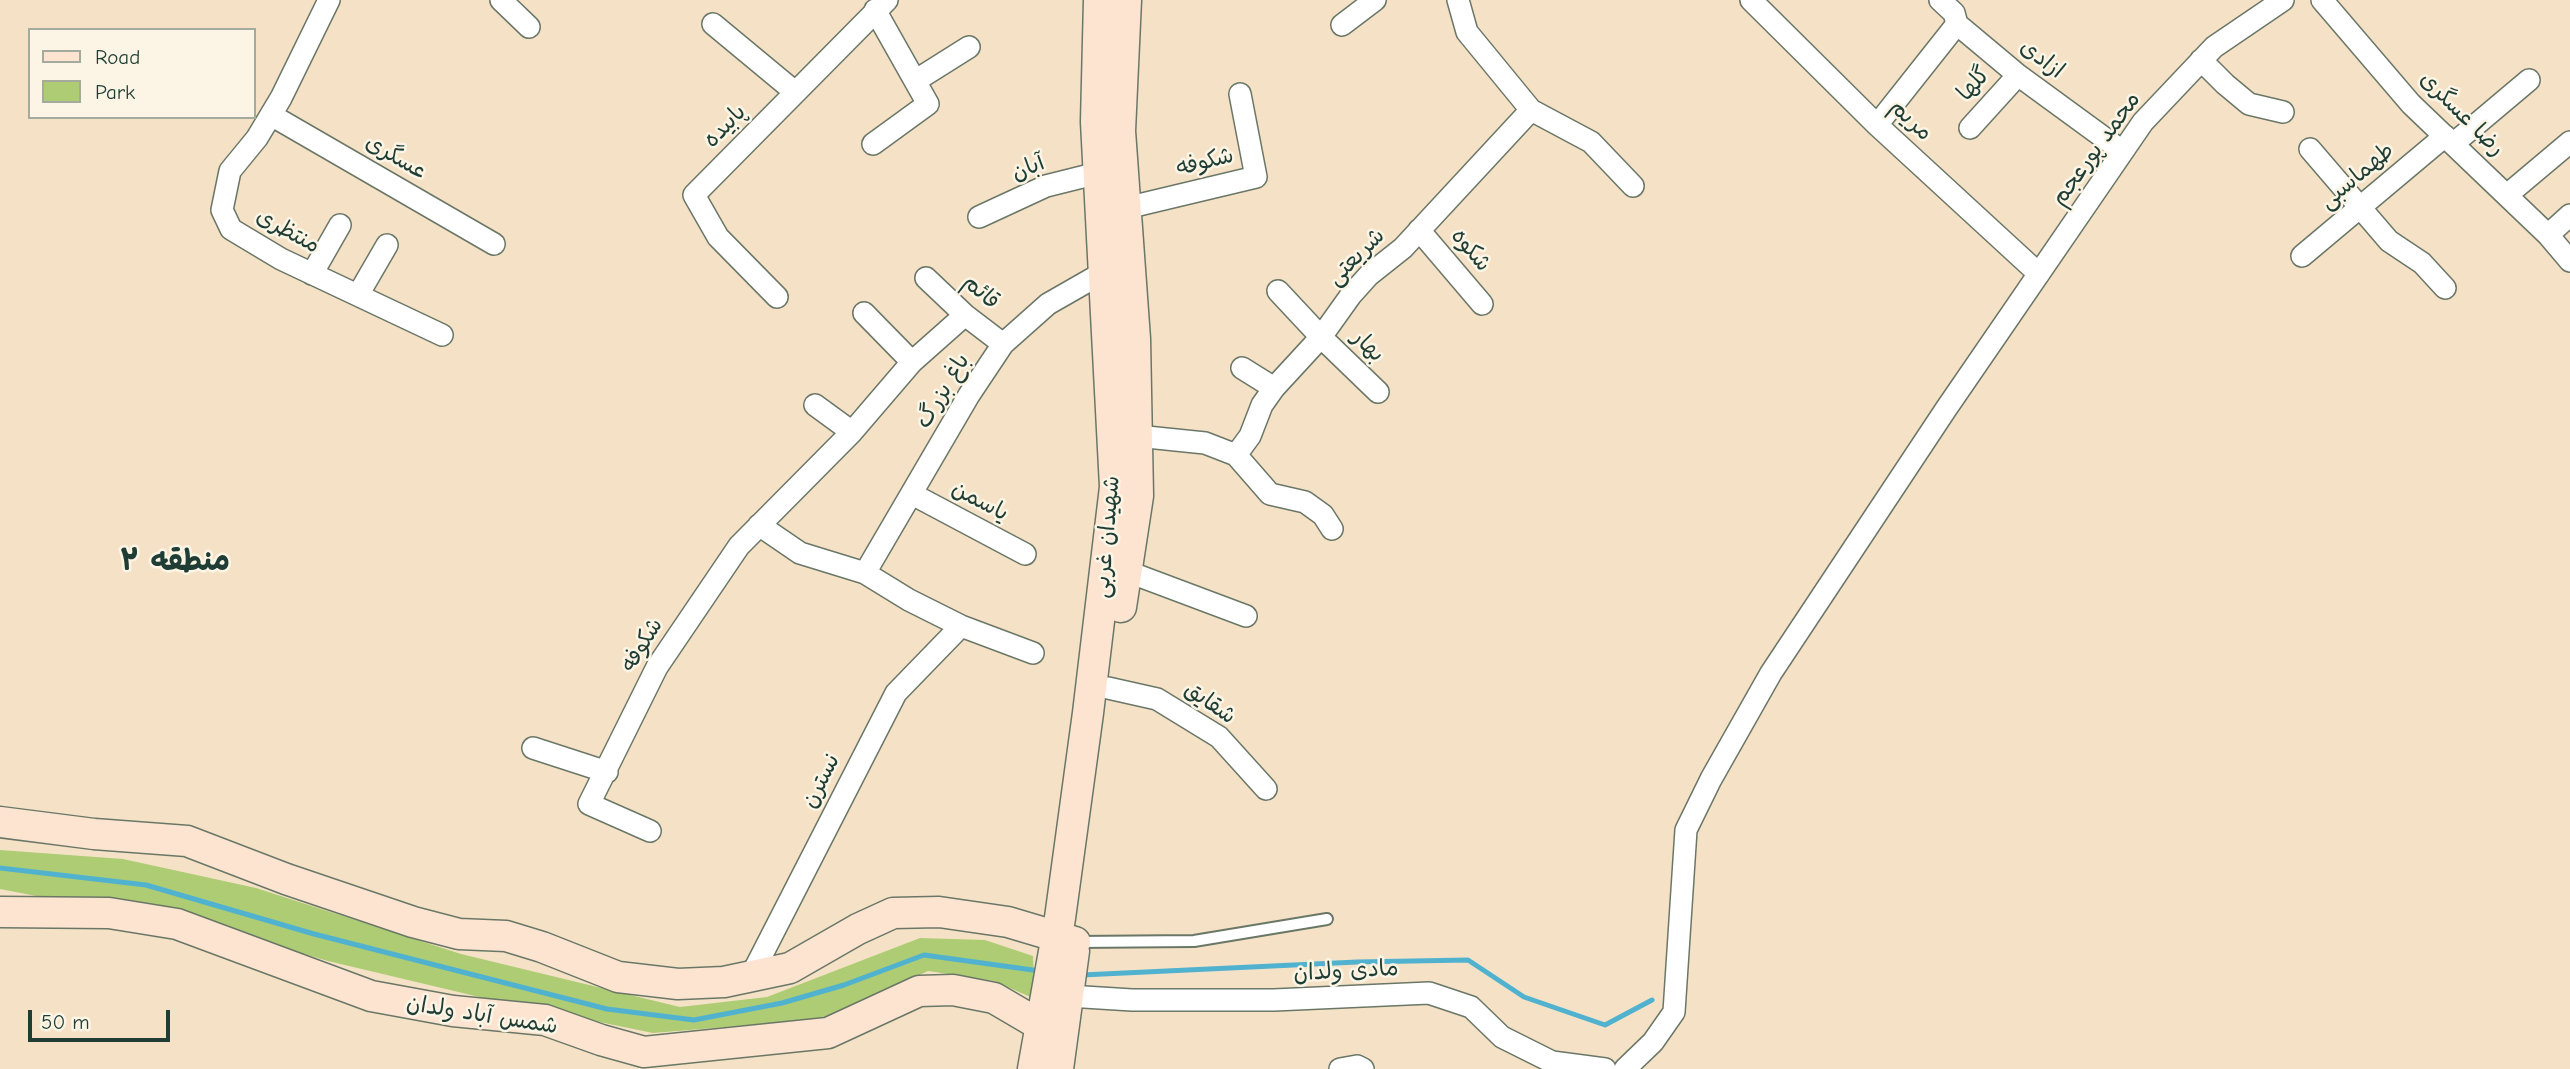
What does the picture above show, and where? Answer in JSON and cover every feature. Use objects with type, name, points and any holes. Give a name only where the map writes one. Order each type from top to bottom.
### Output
[{"type":"main road","name":"شهیدان غربی","points":[[1058,1069],[1068,996],[1066,940],[1089,704],[1115,487],[1096,122],[1099,0]]},
{"type":"main road","name":"شهیدان غربی","points":[[1033,1069],[1040,1025],[1066,940],[1138,496],[1135,339],[1120,131],[1126,0]]},
{"type":"main road","points":[[0,822],[94,834],[187,841],[382,912],[458,934],[506,936],[618,977],[678,984],[724,982],[790,968],[858,929],[893,913],[939,912],[1008,922],[1066,940]]},
{"type":"main road","name":"شمس آباد ولدان","points":[[0,912],[108,913],[177,924],[371,996],[453,1012],[545,1020],[644,1052],[828,1033],[919,990],[953,990],[994,998],[1040,1025]]},
{"type":"street","name":"منتظری","points":[[330,0],[296,72],[271,115],[257,138],[230,171],[222,210],[231,229],[281,259],[442,335]]},
{"type":"street","points":[[501,0],[530,27]]},
{"type":"street","points":[[1342,25],[1375,0]]},
{"type":"street","points":[[1458,0],[1466,32],[1531,110],[1591,142],[1633,186]]},
{"type":"street","name":"مریم","points":[[1751,0],[1877,125],[2039,274]]},
{"type":"street","name":"ازادی","points":[[1940,0],[1954,13],[1958,24],[2018,75],[2122,151]]},
{"type":"street","name":"محمد پورعجم","points":[[1625,1069],[1653,1042],[1674,1012],[1686,830],[1711,779],[1771,673],[1945,409],[2143,122],[2214,47],[2283,0]]},
{"type":"street","name":"رضا عسگری","points":[[2322,0],[2411,104],[2548,235],[2570,261]]},
{"type":"street","points":[[873,144],[928,104],[881,5]]},
{"type":"street","name":"پابیده","points":[[777,297],[718,237],[694,195],[881,5]]},
{"type":"street","points":[[713,24],[795,92]]},
{"type":"street","points":[[1877,125],[1958,24]]},
{"type":"street","points":[[915,81],[969,47]]},
{"type":"street","points":[[2201,60],[2225,85],[2249,104],[2283,112]]},
{"type":"street","name":"گلها","points":[[1970,128],[2018,75]]},
{"type":"street","points":[[2449,140],[2529,80]]},
{"type":"street","name":"شکوفه","points":[[1126,208],[1256,177],[1240,94]]},
{"type":"street","name":"شریعتی","points":[[1236,455],[1251,436],[1262,405],[1274,388],[1321,337],[1351,295],[1369,275],[1403,248],[1531,110]]},
{"type":"street","name":"عسگری","points":[[271,115],[494,244]]},
{"type":"street","name":"طهماسبی","points":[[2302,256],[2359,208],[2449,140]]},
{"type":"street","points":[[2507,195],[2570,142]]},
{"type":"street","points":[[2310,149],[2389,241],[2422,263],[2445,288]]},
{"type":"street","name":"آبان","points":[[979,217],[1046,186],[1098,173]]},
{"type":"street","points":[[2548,235],[2570,215]]},
{"type":"street","points":[[312,274],[340,225]]},
{"type":"street","name":"شکوه","points":[[1419,230],[1482,304]]},
{"type":"street","points":[[358,296],[387,245]]},
{"type":"street","name":"باغ بزرگ","points":[[866,573],[969,396],[1003,344],[1048,304],[1104,272]]},
{"type":"street","name":"قائم","points":[[926,278],[965,315],[1003,344]]},
{"type":"street","name":"بهار","points":[[1278,291],[1378,392]]},
{"type":"street","points":[[864,313],[912,362]]},
{"type":"street","name":"شکوفه","points":[[650,831],[589,804],[657,667],[739,546],[852,432],[912,362],[965,315]]},
{"type":"street","points":[[1242,368],[1274,388]]},
{"type":"street","points":[[816,405],[852,432]]},
{"type":"street","points":[[1137,436],[1205,443],[1236,455],[1270,494],[1305,502],[1323,515],[1332,529]]},
{"type":"street","name":"یاسمن","points":[[912,494],[1025,554]]},
{"type":"street","points":[[760,525],[800,553],[866,573],[909,600],[961,626],[1032,653]]},
{"type":"street","points":[[1126,571],[1246,616]]},
{"type":"street","name":"نسترن","points":[[751,976],[896,692],[961,626]]},
{"type":"street","name":"شقایق","points":[[1108,688],[1157,699],[1219,737],[1266,789]]},
{"type":"street","points":[[533,748],[607,772]]},
{"type":"street","name":"مادی ولدان","points":[[1068,996],[1132,1000],[1274,1000],[1429,993],[1471,1007],[1502,1037],[1552,1062],[1605,1069]]},
{"type":"street","points":[[1340,1069],[1357,1066],[1363,1069]]},
{"type":"lane","points":[[1066,940],[1195,940],[1327,919]]},
{"type":"green space","points":[[0,850],[123,859],[256,888],[461,954],[680,1007],[767,997],[920,938],[985,940],[1033,956],[1035,999],[994,981],[928,971],[823,1019],[653,1033],[492,1000],[328,961],[139,905],[57,900],[0,889]]},
{"type":"waterway","points":[[0,868],[146,885],[314,934],[607,1009],[694,1020],[782,1003],[844,985],[924,955],[1040,971]]},
{"type":"waterway","points":[[1082,975],[1357,962],[1468,960],[1524,997],[1605,1025],[1652,1000]]},
{"type":"district","name":"منطقه ۲","points":[[175,562]]}]
